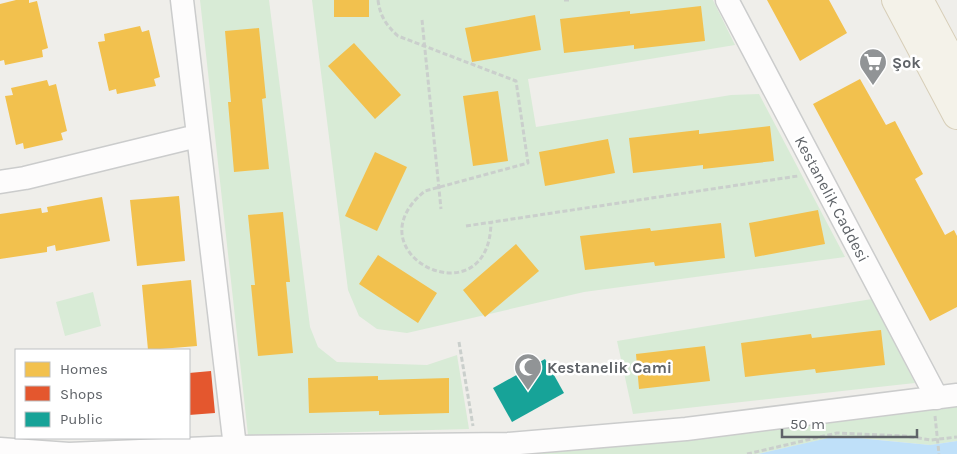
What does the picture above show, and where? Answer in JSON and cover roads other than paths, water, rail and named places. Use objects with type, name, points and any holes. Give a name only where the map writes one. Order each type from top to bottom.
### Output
[{"type":"main road","points":[[896,0],[957,115]]},
{"type":"main road","points":[[919,0],[957,71]]},
{"type":"street","points":[[182,0],[235,447]]},
{"type":"street","name":"Kestanelik Caddesi","points":[[727,0],[818,173],[947,396]]},
{"type":"street","points":[[0,182],[25,178],[197,136]]},
{"type":"street","points":[[0,449],[69,454],[235,447],[508,444],[686,428],[947,396]]},
{"type":"water","points":[[837,436],[930,445],[957,441],[957,454],[758,454]]},
{"type":"place","name":"Şok","points":[[873,86]]},
{"type":"place","name":"Kestanelik Cami","points":[[528,391]]}]
